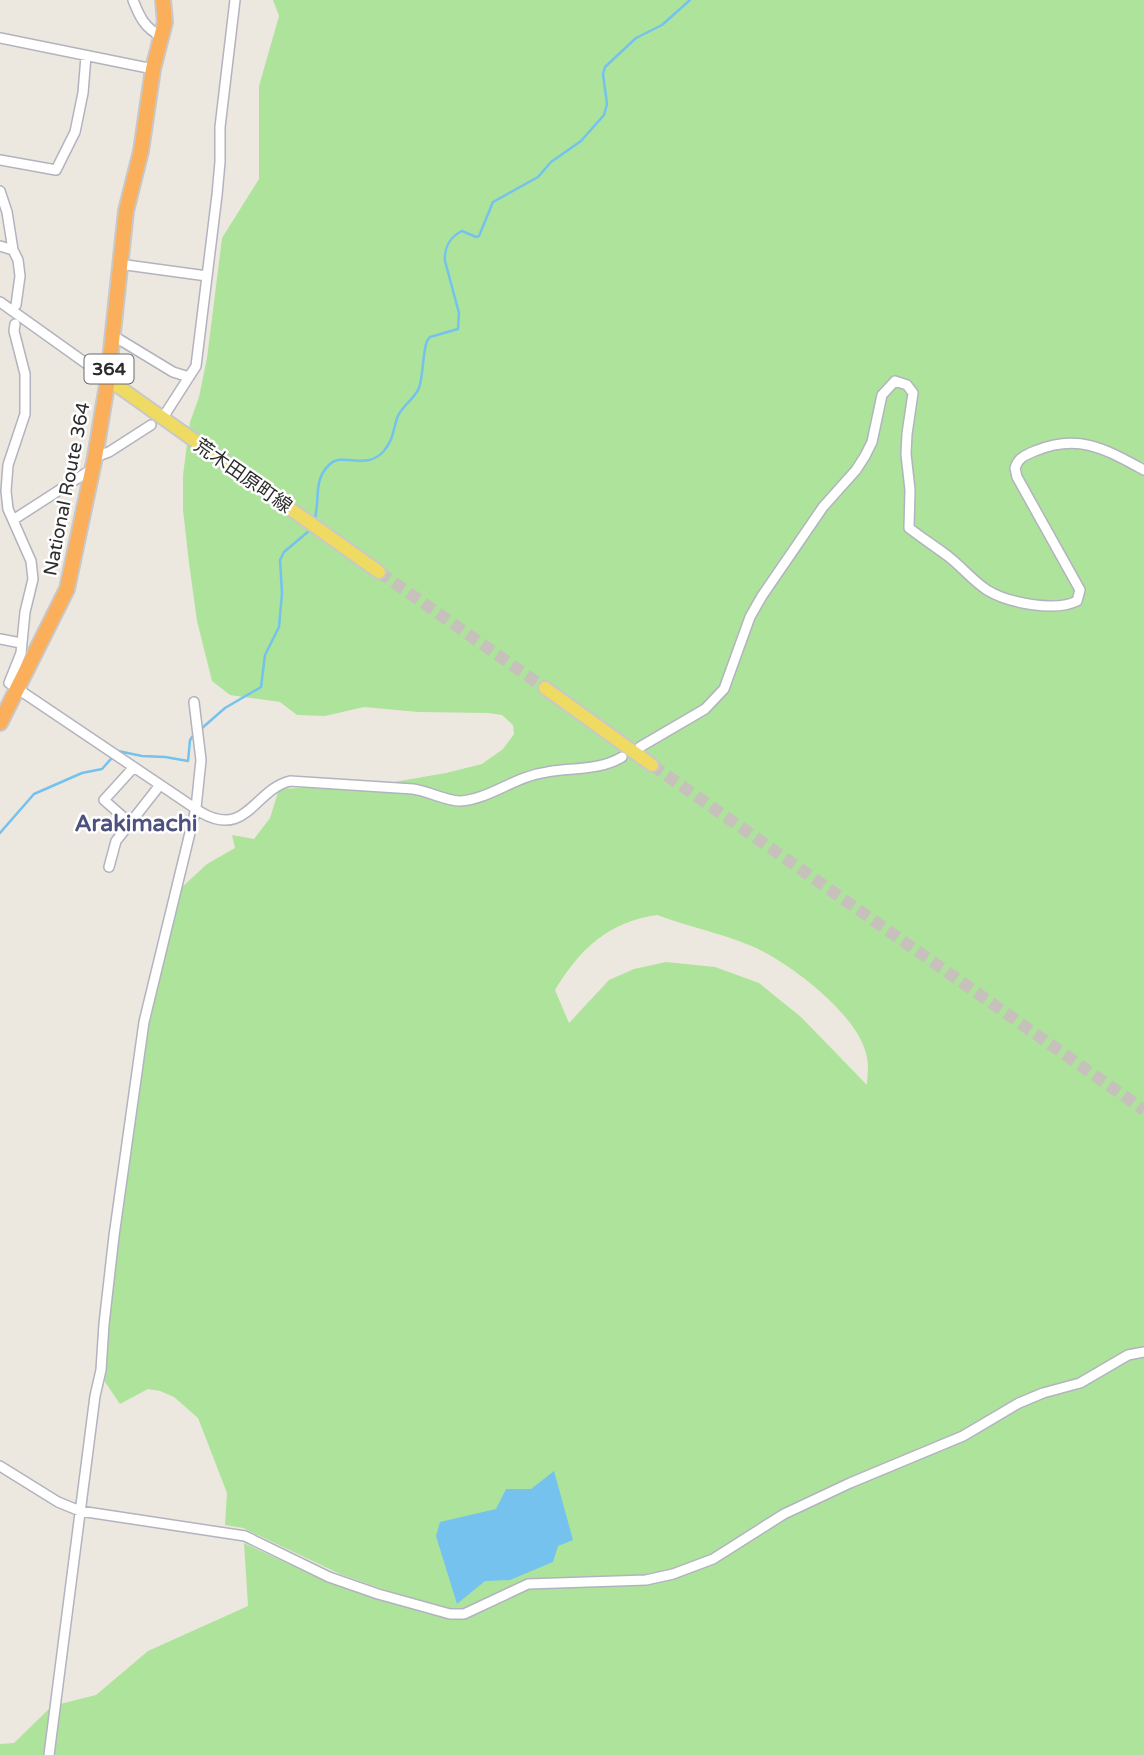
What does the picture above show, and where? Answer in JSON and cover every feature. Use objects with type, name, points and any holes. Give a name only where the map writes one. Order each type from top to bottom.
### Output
[{"type":"highway","name":"National Route 364","points":[[0,723],[67,589],[108,379],[118,264],[128,198],[141,151],[153,69],[163,37],[163,0]]},
{"type":"main road","name":"荒木田原町線","points":[[108,379],[156,422],[379,572]]},
{"type":"main road","points":[[545,688],[652,765]]},
{"type":"street","points":[[133,0],[141,20],[151,31],[163,37]]},
{"type":"street","points":[[13,520],[156,422],[196,366],[220,162],[220,127],[235,0]]},
{"type":"street","points":[[0,38],[153,69]]},
{"type":"street","points":[[0,160],[56,170],[75,132],[83,93],[86,56]]},
{"type":"street","points":[[0,191],[13,250],[18,261],[20,276],[16,305]]},
{"type":"street","points":[[0,246],[13,250]]},
{"type":"street","points":[[118,264],[207,276]]},
{"type":"street","points":[[0,302],[108,379]]},
{"type":"street","points":[[15,324],[14,331],[25,374],[26,392],[25,414],[8,465],[8,509],[33,568],[33,579],[25,612],[19,660],[9,683],[211,818],[230,821],[249,810],[282,783],[290,781],[413,789],[459,801],[540,773],[567,768],[594,768],[622,757]]},
{"type":"street","points":[[112,335],[173,372],[189,377]]},
{"type":"street","points":[[640,747],[705,709],[724,689],[750,617],[823,507],[866,456],[872,442],[882,395],[895,381],[907,385],[913,393],[907,433],[909,528],[948,556],[987,590],[1014,601],[1070,605],[1077,601],[1080,590],[1017,477],[1015,468],[1021,458],[1054,444],[1077,442],[1098,448],[1144,470]]},
{"type":"street","points":[[0,639],[21,643]]},
{"type":"street","points":[[49,1755],[95,1396],[102,1370],[104,1324],[114,1236],[144,1022],[202,774],[194,702]]},
{"type":"street","points":[[130,823],[104,800],[134,767]]},
{"type":"street","points":[[109,867],[116,841],[160,785]]},
{"type":"street","points":[[0,1466],[58,1502],[80,1511],[245,1536],[329,1577],[377,1594],[450,1614],[464,1614],[528,1584],[646,1580],[673,1574],[713,1559],[784,1514],[850,1483],[954,1441],[1019,1403],[1080,1382],[1128,1355],[1144,1352]]},
{"type":"green space","points":[[273,0],[1144,0],[1144,1755],[0,1755],[0,1744],[14,1743],[52,1706],[96,1695],[148,1651],[248,1606],[244,1543],[317,1577],[415,1610],[408,1598],[340,1574],[243,1528],[225,1525],[227,1493],[198,1418],[174,1397],[160,1391],[148,1389],[120,1404],[105,1382],[108,1305],[114,1279],[114,1257],[144,1044],[179,890],[207,864],[235,848],[232,835],[254,839],[270,818],[279,789],[382,784],[446,773],[482,764],[503,749],[514,734],[513,725],[502,715],[488,713],[418,712],[364,707],[325,716],[297,715],[280,702],[230,695],[212,681],[197,621],[183,510],[183,475],[190,422],[199,397],[207,358],[222,238],[259,179],[259,86],[279,16]],"holes":[[[657,915],[765,952],[820,991],[837,1008],[862,1042],[868,1061],[867,1085],[801,1017],[759,983],[715,967],[666,962],[634,969],[609,980],[569,1023],[555,990],[575,962],[585,950],[610,931],[624,924]]]},
{"type":"water","points":[[554,1471],[573,1540],[558,1546],[553,1562],[510,1580],[485,1581],[457,1604],[436,1536],[440,1522],[496,1509],[506,1489],[531,1489]]},
{"type":"waterway","points":[[314,521],[320,478],[324,471],[335,461],[369,460],[383,452],[391,440],[399,414],[419,388],[427,341],[430,337],[458,329],[459,313],[445,261],[451,240],[462,231],[479,236],[493,202],[538,177],[551,162],[581,141],[604,115],[607,104],[603,74],[605,67],[636,38],[662,25],[690,0]]},
{"type":"waterway","points":[[201,729],[225,708],[261,687],[265,655],[279,627],[282,593],[280,560],[284,552],[310,530]]},
{"type":"waterway","points":[[0,833],[34,794],[82,773],[102,769],[118,751],[188,761],[190,740],[195,733]]},
{"type":"tunnel","points":[[379,572],[545,688]]},
{"type":"tunnel","points":[[652,765],[1144,1110]]},
{"type":"district","name":"Arakimachi","points":[[136,824]]}]
